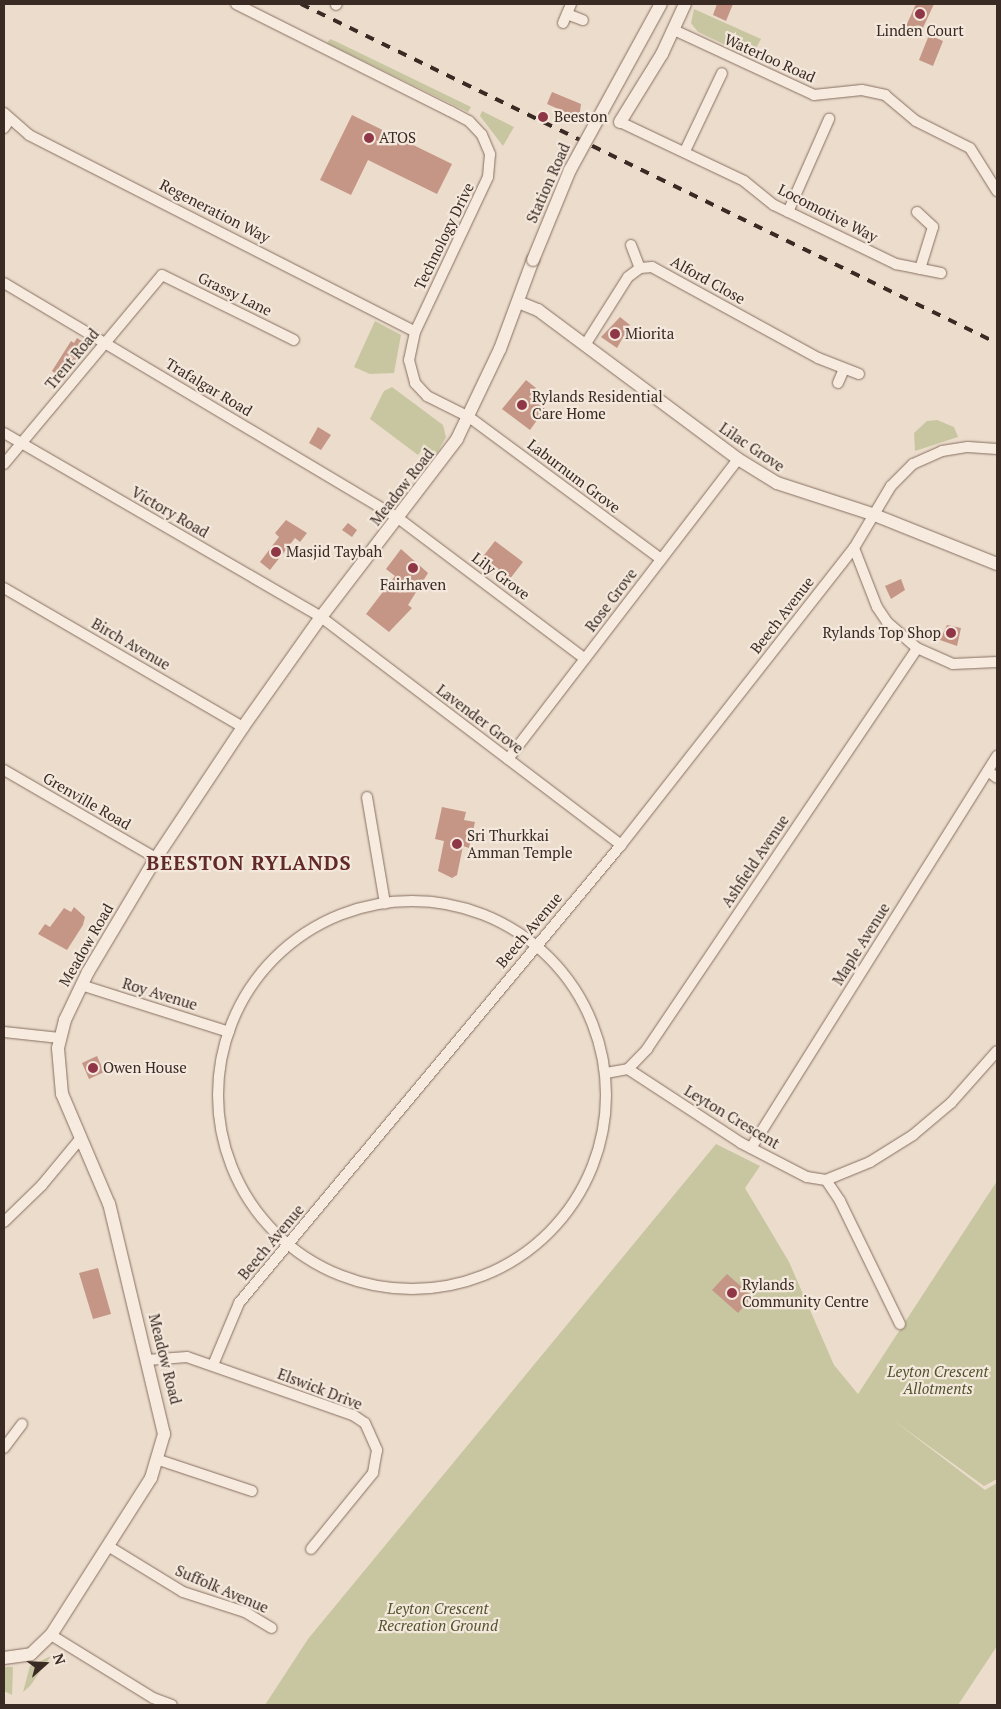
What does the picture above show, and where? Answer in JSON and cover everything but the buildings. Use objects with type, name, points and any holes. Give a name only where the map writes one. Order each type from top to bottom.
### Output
[{"type":"street","name":"Technology Drive","points":[[236,4],[469,122],[486,141],[490,159],[485,188],[415,332],[408,360],[415,383],[427,396],[469,417]]},
{"type":"street","name":"Station Road","points":[[518,302],[570,170],[662,4]]},
{"type":"street","points":[[620,122],[674,30],[685,4]]},
{"type":"street","points":[[567,13],[583,20]]},
{"type":"street","name":"Waterloo Road","points":[[674,30],[814,95],[862,90],[885,95],[916,121],[970,148],[997,191]]},
{"type":"street","points":[[684,151],[722,73]]},
{"type":"street","name":"Regeneration Way","points":[[7,116],[29,135],[415,332]]},
{"type":"street","points":[[4,128],[7,116]]},
{"type":"street","points":[[788,212],[829,119]]},
{"type":"street","name":"Locomotive Way","points":[[620,122],[744,180],[788,212],[896,264],[941,273]]},
{"type":"street","points":[[917,212],[933,227],[920,269]]},
{"type":"street","points":[[585,345],[628,277],[640,268],[631,245]]},
{"type":"street","name":"Alford Close","points":[[640,268],[664,271],[798,347],[859,374]]},
{"type":"street","name":"Grassy Lane","points":[[162,275],[294,340]]},
{"type":"street","name":"Trent Road","points":[[4,464],[162,275]]},
{"type":"street","name":"Trafalgar Road","points":[[4,283],[398,518]]},
{"type":"street","name":"Lilac Grove","points":[[518,302],[538,310],[738,459],[777,484],[872,514],[997,564]]},
{"type":"street","name":"Meadow Road","points":[[4,1658],[22,1657],[38,1649],[52,1634],[108,1546],[159,1460],[164,1428],[109,1204],[62,1094],[60,1038],[81,985],[156,858],[243,727],[321,617],[443,462],[469,417],[518,302]]},
{"type":"street","points":[[838,383],[844,369]]},
{"type":"street","name":"Laburnum Grove","points":[[469,417],[661,559]]},
{"type":"street","name":"Victory Road","points":[[4,433],[321,617]]},
{"type":"street","name":"Beech Avenue","points":[[213,1366],[235,1310],[535,946],[621,845],[854,548],[872,514],[901,475],[926,457],[958,448],[997,449]]},
{"type":"street","name":"Rose Grove","points":[[508,759],[738,459]]},
{"type":"street","name":"Lily Grove","points":[[398,518],[585,659]]},
{"type":"street","points":[[854,548],[877,607],[887,622],[917,648],[954,664],[997,662]]},
{"type":"street","name":"Birch Avenue","points":[[4,588],[243,727]]},
{"type":"street","name":"Lavender Grove","points":[[321,617],[621,845]]},
{"type":"street","name":"Ashfield Avenue","points":[[628,1069],[647,1049],[917,648]]},
{"type":"street","name":"Maple Avenue","points":[[751,1148],[997,756]]},
{"type":"street","name":"Grenville Road","points":[[4,770],[156,858]]},
{"type":"street","points":[[988,770],[997,778]]},
{"type":"street","points":[[367,797],[385,903]]},
{"type":"street","points":[[385,903],[456,906],[502,924],[535,946],[577,993],[600,1046],[606,1073],[602,1133],[584,1184],[546,1235],[502,1265],[445,1286],[389,1287],[340,1274],[288,1244],[252,1204],[235,1174],[224,1145],[219,1088],[230,1032],[252,984],[289,945],[339,914],[385,903]]},
{"type":"street","name":"Roy Avenue","points":[[81,985],[230,1032]]},
{"type":"street","points":[[4,1032],[60,1038]]},
{"type":"street","points":[[900,1324],[840,1201],[826,1180],[870,1162],[913,1135],[951,1103],[997,1051]]},
{"type":"street","points":[[606,1073],[628,1069]]},
{"type":"street","name":"Leyton Crescent","points":[[628,1069],[751,1148],[807,1177],[826,1180]]},
{"type":"street","points":[[4,1222],[42,1185],[81,1138]]},
{"type":"street","name":"Elswick Drive","points":[[147,1360],[178,1356],[213,1366],[353,1415],[373,1436],[377,1450],[373,1473],[311,1549]]},
{"type":"street","points":[[4,1448],[22,1424]]},
{"type":"street","points":[[159,1460],[252,1491]]},
{"type":"street","name":"Suffolk Avenue","points":[[108,1546],[183,1592],[245,1612],[272,1628]]},
{"type":"street","points":[[52,1634],[153,1698],[172,1705]]},
{"type":"green space","points":[[694,9],[761,39],[751,57],[698,32],[691,23]]},
{"type":"green space","points":[[330,39],[471,107],[468,112],[327,43]]},
{"type":"green space","points":[[482,111],[514,127],[503,146],[480,116]]},
{"type":"green space","points":[[375,321],[401,335],[394,373],[370,374],[354,367]]},
{"type":"green space","points":[[392,387],[443,425],[446,437],[435,457],[423,448],[418,455],[370,419],[384,391]]},
{"type":"green space","points":[[937,420],[954,427],[958,437],[915,451],[914,433],[927,421]]},
{"type":"green space","points":[[716,1144],[760,1166],[745,1188],[789,1262],[834,1365],[858,1394],[997,1181],[997,1479],[984,1486],[893,1420],[985,1490],[997,1483],[997,1646],[958,1705],[265,1705],[308,1639]]},
{"type":"green space","points":[[51,1656],[30,1686],[23,1692],[30,1666]]},
{"type":"green space","points":[[4,1667],[13,1667],[12,1695],[4,1691]]},
{"type":"railway","points":[[301,4],[997,343]]},
{"type":"place","name":"Linden Court","points":[[920,14]]},
{"type":"place","name":"Beeston","points":[[543,117]]},
{"type":"place","name":"ATOS","points":[[369,138]]},
{"type":"place","name":"Miorita","points":[[615,334]]},
{"type":"place","name":"Rylands Residential Care Home","points":[[522,405]]},
{"type":"place","name":"Masjid Taybah","points":[[276,552]]},
{"type":"place","name":"Fairhaven","points":[[413,568]]},
{"type":"place","name":"Rylands Top Shop","points":[[951,633]]},
{"type":"place","name":"Sri Thurkkai Amman Temple","points":[[457,844]]},
{"type":"place","name":"Owen House","points":[[93,1068]]},
{"type":"place","name":"Rylands Community Centre","points":[[732,1293]]},
{"type":"district","name":"BEESTON RYLANDS","points":[[249,862]]},
{"type":"park label","name":"Leyton Crescent Allotments","points":[[938,1380]]},
{"type":"park label","name":"Leyton Crescent Recreation Ground","points":[[438,1616]]}]
